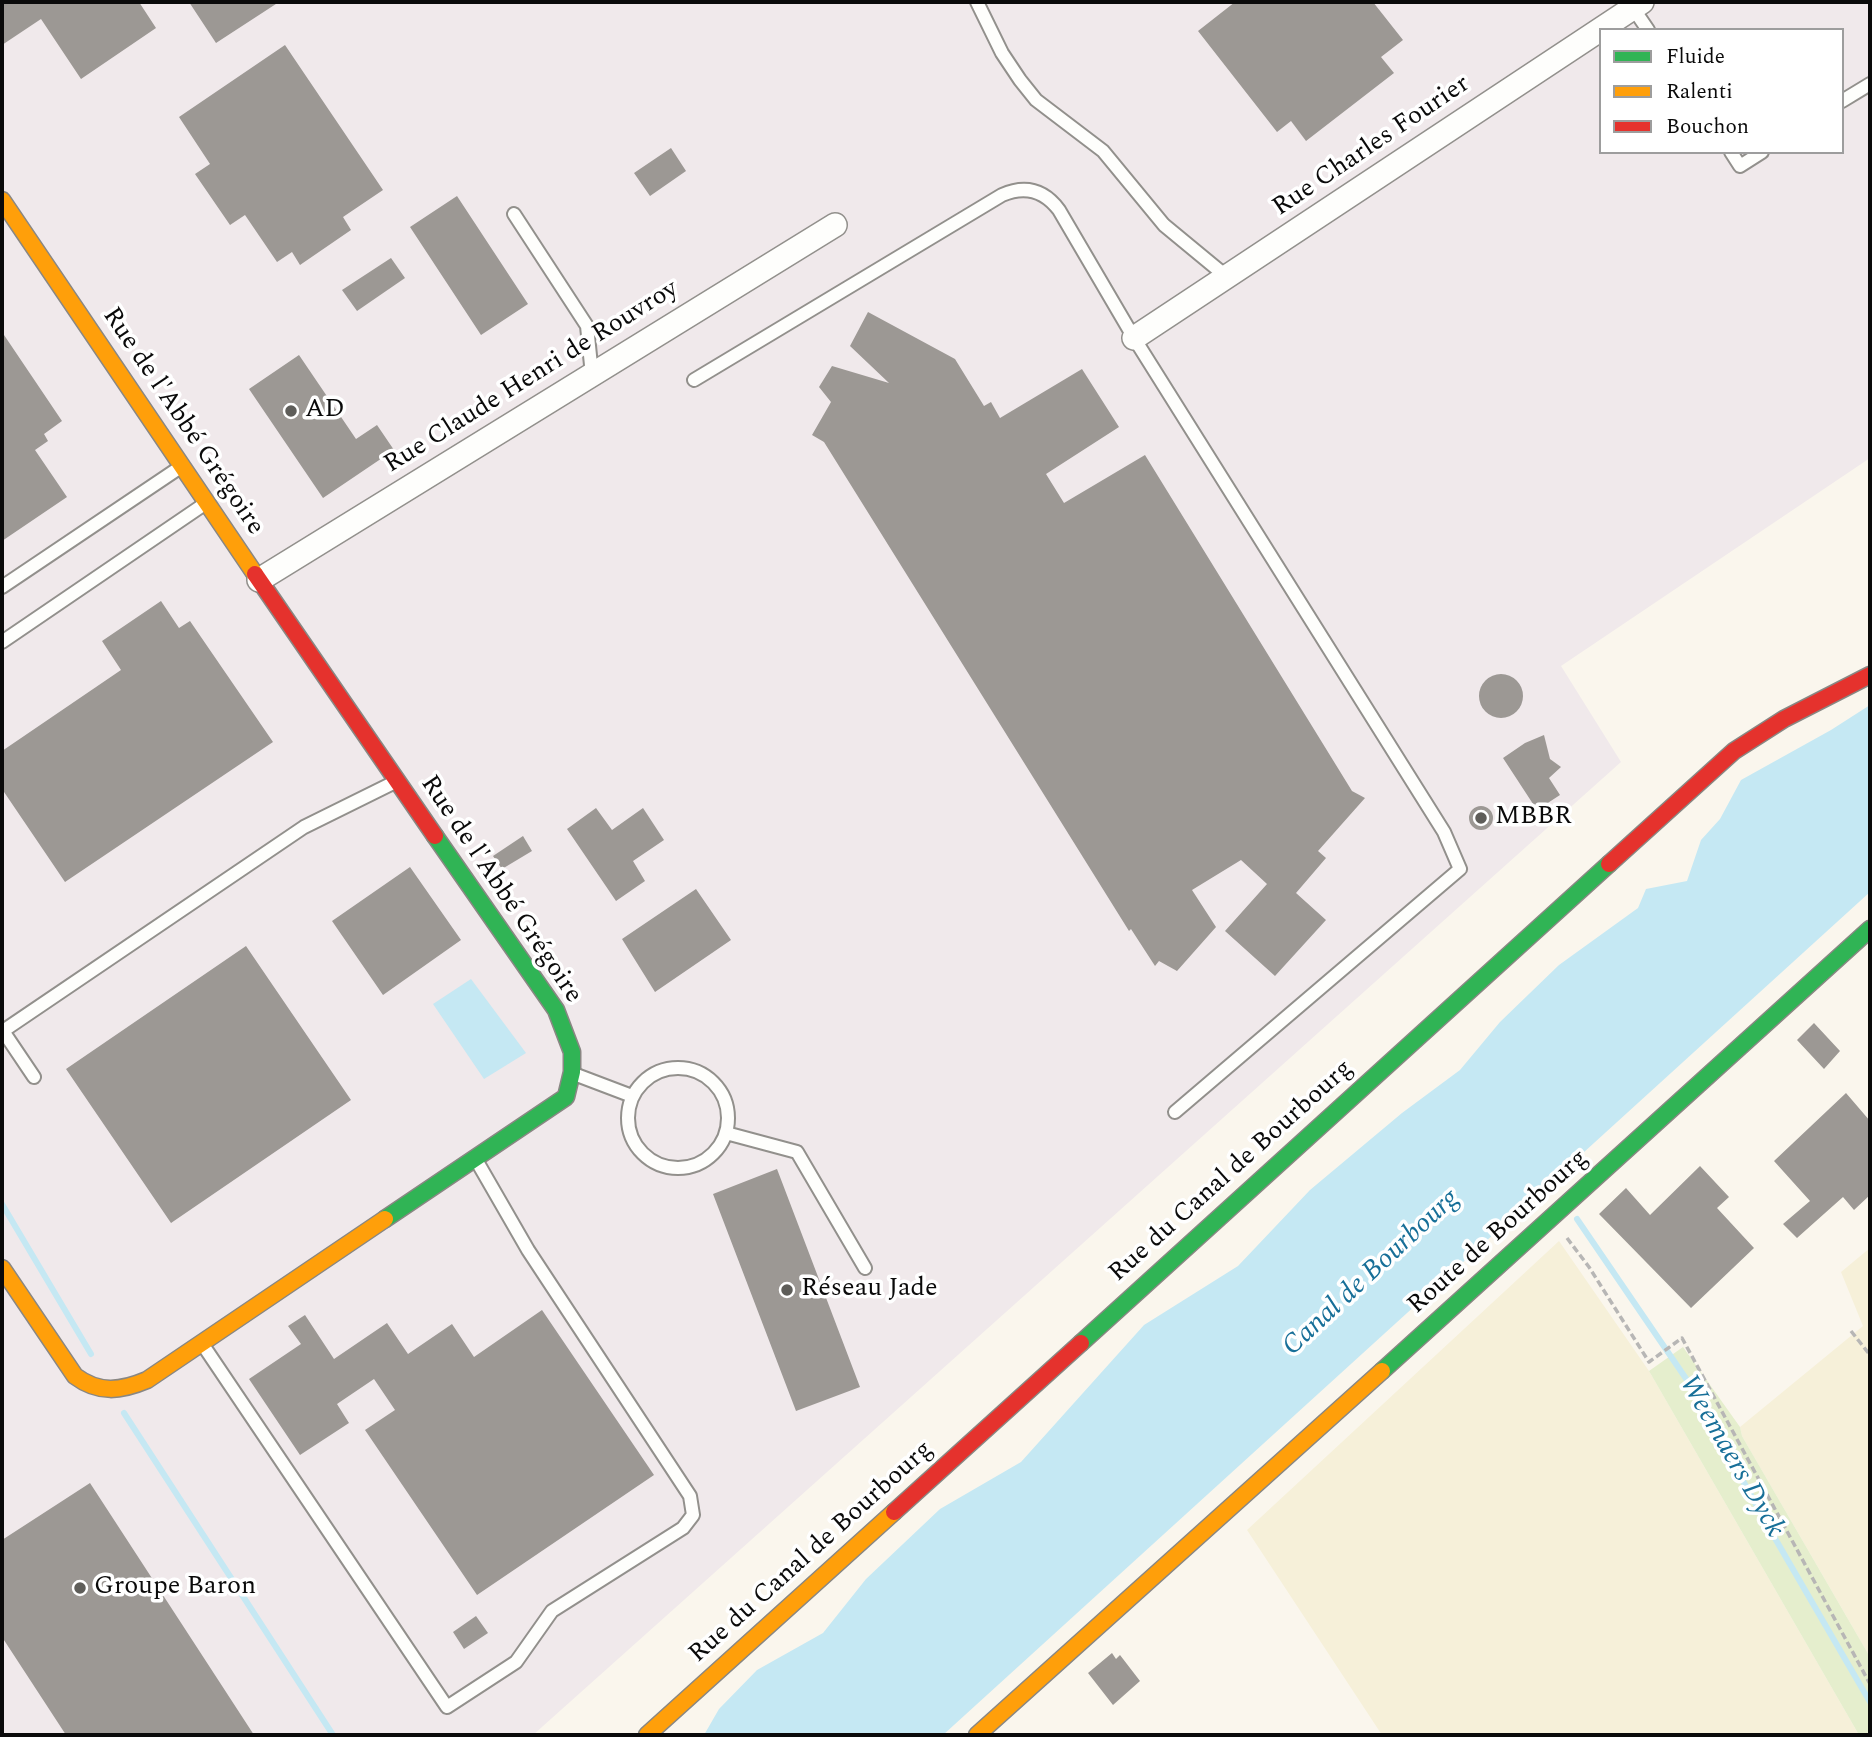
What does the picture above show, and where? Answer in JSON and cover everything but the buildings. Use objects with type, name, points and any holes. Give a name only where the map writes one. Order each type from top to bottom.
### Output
[{"type":"street","name":"Rue Charles Fourier","points":[[1133,338],[1627,7]]},
{"type":"street","name":"Rue de l'Abbé Grégoire","points":[[2,200],[396,781],[556,1010],[572,1045],[573,1074]]},
{"type":"street","name":"Rue Claude Henri de Rouvroy","points":[[259,580],[835,225]]},
{"type":"street","name":"Rue du Canal de Bourbourg","points":[[647,1735],[1734,751],[1793,712],[1870,675]]},
{"type":"street","name":"Route de Bourbourg","points":[[978,1735],[1870,929]]},
{"type":"street","points":[[2,1268],[80,1381],[91,1388],[109,1391],[138,1384],[566,1097],[573,1074]]},
{"type":"street","name":"Route de Bourbourg","points":[[1001,1735],[1160,1573]]},
{"type":"lane","points":[[977,2],[1002,53],[1036,100],[1103,151],[1164,225],[1227,277]]},
{"type":"lane","points":[[1627,7],[1646,28]]},
{"type":"lane","points":[[1844,101],[1870,84]]},
{"type":"lane","points":[[1732,154],[1740,166],[1759,154]]},
{"type":"lane","points":[[694,380],[1002,195],[1019,189],[1037,192],[1053,202],[1133,338],[1444,832],[1460,869],[1175,1112]]},
{"type":"lane","points":[[513,214],[587,326],[592,375]]},
{"type":"lane","points":[[2,587],[182,466]]},
{"type":"lane","points":[[2,642],[207,503]]},
{"type":"lane","points":[[34,1077],[3,1031],[304,827],[396,781]]},
{"type":"lane","points":[[675,1068],[697,1071],[710,1078],[727,1103],[729,1118],[726,1133],[719,1148],[692,1167],[659,1165],[638,1150],[632,1138],[628,1125],[628,1110],[632,1096],[640,1083],[653,1074],[675,1068]]},
{"type":"lane","points":[[573,1074],[632,1096]]},
{"type":"lane","points":[[726,1133],[797,1152],[865,1268]]},
{"type":"lane","points":[[201,1343],[447,1707],[516,1662],[552,1611],[684,1528],[692,1515],[690,1496],[528,1250],[475,1158]]},
{"type":"path","points":[[1551,1219],[1589,1267],[1649,1362],[1682,1338],[1870,1684]]},
{"type":"path","points":[[1851,1331],[1870,1355]]},
{"type":"shaded area","points":[[2,2],[1870,2],[1870,458],[1561,666],[1621,762],[533,1735],[2,1735]]},
{"type":"shaded area","points":[[1559,1241],[1649,1371],[1859,1735],[1382,1735],[1247,1530]]},
{"type":"shaded area","points":[[1870,1248],[1870,1657],[1742,1436],[1740,1427],[1863,1326],[1841,1272]]},
{"type":"green space","points":[[1683,1347],[1740,1427],[1742,1436],[1870,1657],[1870,1735],[1859,1735],[1649,1371]]},
{"type":"water","name":"Canal de Bourbourg","points":[[1870,705],[1870,892],[943,1735],[704,1735],[719,1709],[757,1670],[823,1633],[866,1579],[940,1509],[1021,1462],[1144,1325],[1238,1266],[1310,1190],[1402,1113],[1460,1070],[1500,1022],[1559,965],[1638,908],[1646,889],[1687,881],[1701,840],[1720,819],[1741,780]]},
{"type":"water","points":[[471,979],[526,1053],[484,1079],[433,1004]]},
{"type":"waterway","points":[[2,1204],[91,1354]]},
{"type":"waterway","name":"Weemaers Dyck","points":[[1577,1219],[1689,1383],[1870,1702]]},
{"type":"waterway","points":[[124,1413],[333,1735]]},
{"type":"traffic: fast","points":[[385,1219],[566,1097],[572,1072],[572,1052],[556,1010],[435,836]]},
{"type":"traffic: fast","points":[[1081,1343],[1609,864]]},
{"type":"traffic: fast","points":[[1382,1371],[1870,929]]},
{"type":"traffic: slow","points":[[2,200],[255,574]]},
{"type":"traffic: slow","points":[[2,1268],[75,1376],[101,1388],[128,1387],[147,1380],[385,1219]]},
{"type":"traffic: slow","points":[[977,1735],[1382,1371]]},
{"type":"traffic: slow","points":[[647,1735],[894,1512]]},
{"type":"traffic: jam","points":[[255,574],[435,836]]},
{"type":"traffic: jam","points":[[1609,864],[1734,751],[1784,719],[1870,675]]},
{"type":"traffic: jam","points":[[894,1512],[1081,1343]]},
{"type":"place","name":"AD","points":[[291,411]]},
{"type":"place","name":"MBBR","points":[[1481,818]]},
{"type":"place","name":"Réseau Jade","points":[[787,1290]]},
{"type":"place","name":"Groupe Baron","points":[[80,1588]]}]
